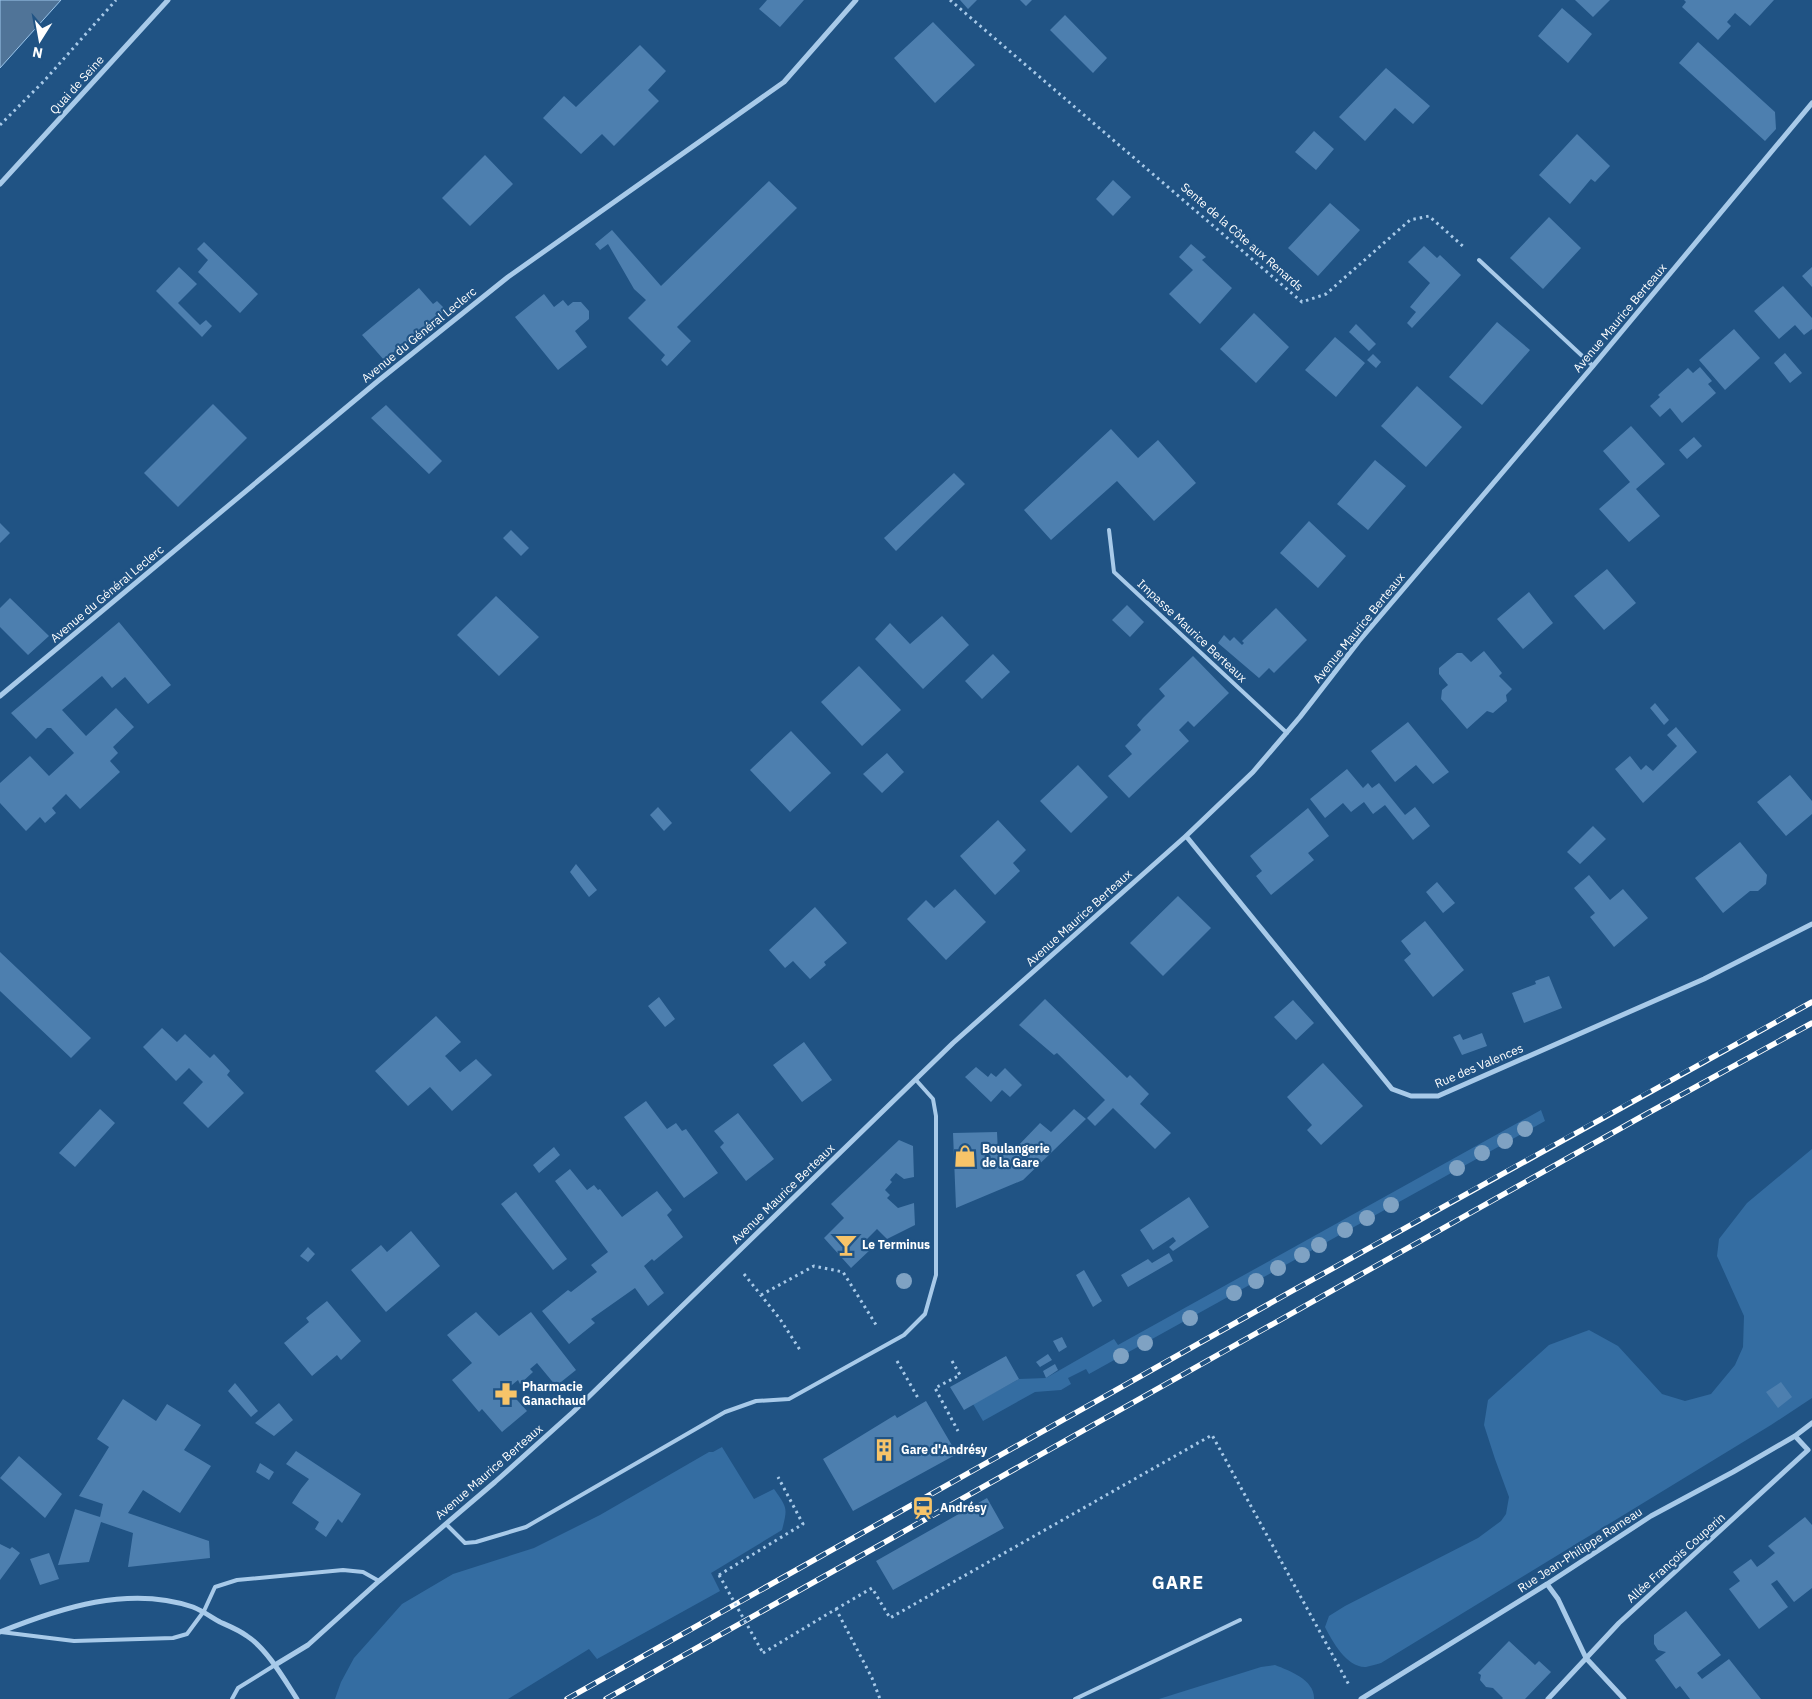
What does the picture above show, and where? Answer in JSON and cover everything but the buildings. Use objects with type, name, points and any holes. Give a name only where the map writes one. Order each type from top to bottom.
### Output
[{"type":"street","name":"Quai de Seine","points":[[0,184],[168,0]]},
{"type":"street","name":"Avenue du Général Leclerc","points":[[0,696],[378,381],[508,277],[784,82],[856,0]]},
{"type":"street","name":"Avenue Maurice Berteaux","points":[[275,1665],[308,1646],[379,1581],[495,1482],[573,1412],[953,1043],[1186,836],[1253,772],[1287,733],[1359,642],[1594,366],[1812,103]]},
{"type":"street","name":"Rue des Valences","points":[[1186,836],[1392,1089],[1412,1096],[1438,1096],[1704,978],[1812,924]]},
{"type":"street","name":"Rue Jean-Philippe Rameau","points":[[1361,1699],[1547,1584],[1651,1516],[1733,1472],[1795,1436],[1812,1423]]},
{"type":"street","name":"Allée François Couperin","points":[[1548,1699],[1619,1624],[1810,1452],[1795,1436]]},
{"type":"street","points":[[1547,1584],[1558,1599],[1586,1658],[1624,1699]]},
{"type":"street","points":[[0,1632],[79,1604],[120,1599],[168,1600],[204,1612],[248,1636],[275,1665],[296,1699]]},
{"type":"lane","points":[[1479,260],[1594,366]]},
{"type":"lane","name":"Impasse Maurice Berteaux","points":[[1109,530],[1114,572],[1287,733]]},
{"type":"lane","points":[[446,1524],[465,1543],[476,1542],[526,1527],[725,1412],[756,1401],[789,1399],[904,1335],[924,1314],[936,1275],[936,1116],[933,1099],[916,1080]]},
{"type":"lane","points":[[0,1632],[74,1641],[173,1638],[187,1634],[204,1612],[215,1587],[237,1580],[343,1570],[363,1572],[379,1581]]},
{"type":"lane","points":[[1075,1699],[1240,1620]]},
{"type":"lane","points":[[232,1699],[238,1688],[275,1665]]},
{"type":"path","points":[[0,125],[44,81],[116,0]]},
{"type":"path","name":"Sente de la Côte aux Renards","points":[[950,0],[1302,302],[1326,294],[1410,220],[1429,216],[1479,260]]},
{"type":"path","points":[[731,1258],[780,1318],[800,1350]]},
{"type":"path","points":[[761,1295],[814,1266],[843,1272],[861,1300]]},
{"type":"path","points":[[952,1361],[960,1375],[935,1388],[958,1431]]},
{"type":"path","points":[[778,1477],[803,1524],[719,1575],[763,1652],[872,1588],[890,1618],[1212,1435],[1351,1690]]},
{"type":"path","points":[[836,1609],[872,1678],[880,1699]]},
{"type":"shaded area","points":[[0,0],[61,0],[0,68]]},
{"type":"shaded area","points":[[1541,1110],[1545,1121],[1089,1374],[1086,1369],[1068,1378],[1071,1384],[1061,1390],[1035,1392],[983,1421],[973,1404],[1019,1379],[1046,1378],[1114,1339],[1118,1345]]},
{"type":"shaded area","points":[[1812,1149],[1812,1398],[1771,1425],[1381,1663],[1366,1667],[1359,1666],[1341,1653],[1325,1627],[1329,1616],[1478,1538],[1501,1521],[1506,1514],[1509,1497],[1484,1425],[1488,1400],[1549,1345],[1589,1330],[1618,1346],[1662,1394],[1685,1401],[1711,1394],[1735,1365],[1743,1347],[1744,1316],[1717,1256],[1719,1239],[1747,1203]]},
{"type":"shaded area","points":[[722,1447],[754,1499],[774,1489],[784,1504],[786,1512],[782,1530],[711,1573],[720,1591],[597,1659],[589,1649],[508,1699],[335,1699],[341,1682],[354,1658],[402,1604],[453,1574],[534,1548],[600,1515],[709,1452]]},
{"type":"shaded area","points":[[1275,1665],[1294,1673],[1306,1681],[1313,1692],[1314,1699],[1159,1699],[1261,1667]]},
{"type":"railway","points":[[567,1699],[1344,1262],[1812,1002]]},
{"type":"railway","points":[[606,1699],[1639,1118],[1812,1023]]},
{"type":"place","name":"Boulangerie de la Gare","points":[[965,1156]]},
{"type":"place","name":"Le Terminus","points":[[846,1245]]},
{"type":"place","name":"Pharmacie Ganachaud","points":[[506,1394]]},
{"type":"place","name":"Gare d'Andrésy","points":[[884,1450]]},
{"type":"place","name":"Andrésy","points":[[923,1508]]},
{"type":"district","name":"GARE","points":[[1178,1583]]}]
